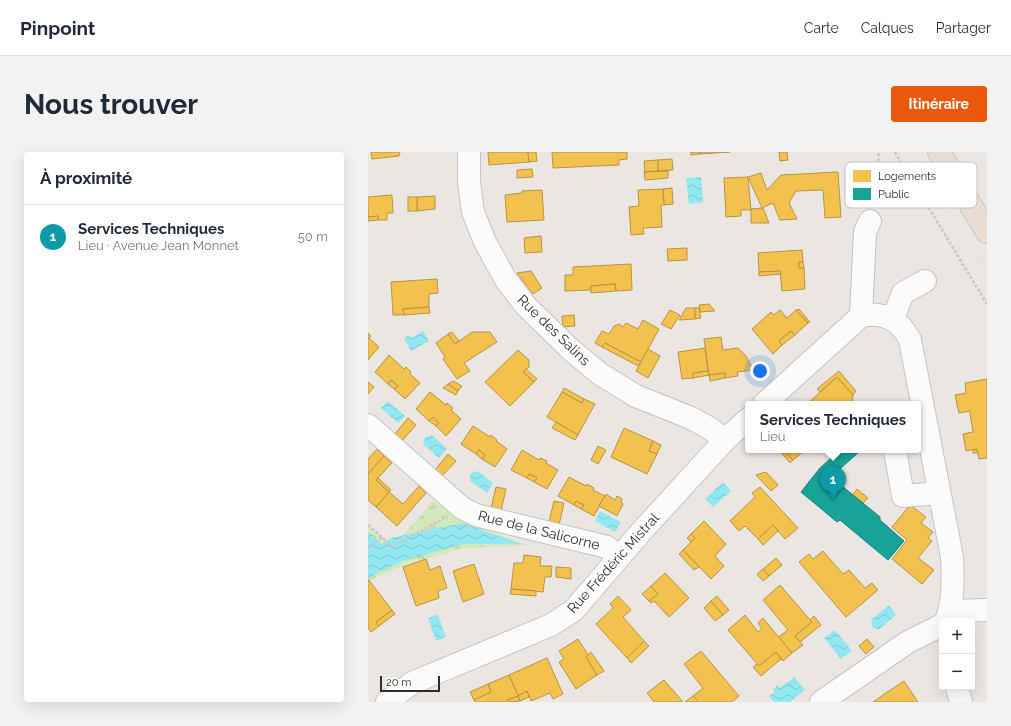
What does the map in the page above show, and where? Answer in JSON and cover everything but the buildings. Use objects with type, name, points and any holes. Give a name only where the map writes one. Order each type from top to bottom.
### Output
[{"type":"highway","points":[[939,152],[945,162]]},
{"type":"highway","points":[[973,208],[987,232]]},
{"type":"street","name":"Rue des Salins","points":[[469,152],[469,182],[473,212],[485,242],[506,280],[526,306],[570,349],[600,374],[636,396],[691,418],[711,429],[725,440]]},
{"type":"street","points":[[861,316],[865,232],[870,221]]},
{"type":"street","points":[[895,320],[904,293],[925,281]]},
{"type":"street","points":[[767,401],[861,316],[868,315],[875,315],[895,320],[906,331],[910,340],[914,401]]},
{"type":"street","name":"Rue Frédéric Mistral","points":[[387,702],[412,683],[551,625],[574,610],[618,557],[725,440],[745,422]]},
{"type":"street","name":"Rue de la Salicorne","points":[[368,425],[462,508],[476,515],[607,547],[618,557]]},
{"type":"street","points":[[921,427],[939,493],[952,557],[953,581],[946,618]]},
{"type":"street","points":[[895,453],[902,496],[939,493]]},
{"type":"street","points":[[951,618],[987,610]]},
{"type":"street","points":[[821,702],[908,642],[939,623]]},
{"type":"street","points":[[958,690],[961,702]]},
{"type":"path","points":[[878,162],[879,152]]},
{"type":"path","points":[[895,152],[901,162]]},
{"type":"path","points":[[870,221],[872,208]]},
{"type":"path","points":[[929,208],[987,304]]},
{"type":"path","points":[[368,525],[393,547],[462,508]]},
{"type":"path","points":[[368,549],[382,537]]},
{"type":"green space","points":[[433,501],[465,522],[528,545],[465,548],[406,564],[368,581],[368,525],[393,547]]},
{"type":"water","points":[[701,177],[703,202],[689,204],[686,178]]},
{"type":"water","points":[[423,331],[429,341],[411,351],[404,338],[409,335],[411,338]]},
{"type":"water","points":[[388,401],[405,416],[398,423],[381,408]]},
{"type":"water","points":[[432,435],[447,449],[439,458],[423,444],[425,437]]},
{"type":"water","points":[[478,471],[493,483],[487,493],[470,481],[471,473]]},
{"type":"water","points":[[723,482],[731,491],[713,507],[705,499]]},
{"type":"water","points":[[600,511],[621,522],[615,532],[595,521]]},
{"type":"water","points":[[462,523],[521,544],[463,544],[403,561],[368,578],[368,532],[382,544],[391,538]]},
{"type":"water","points":[[889,605],[896,615],[878,630],[873,628],[871,620]]},
{"type":"water","points":[[438,615],[446,637],[436,641],[428,618]]},
{"type":"water","points":[[835,630],[852,651],[841,659],[824,638]]},
{"type":"water","points":[[794,677],[805,690],[790,702],[774,702],[769,696],[775,692],[773,689],[778,685],[780,688]]},
{"type":"tram line","points":[[913,152],[919,162]]},
{"type":"tram line","points":[[947,208],[987,274]]},
{"type":"place","name":"Services Techniques","points":[[833,499]]}]
